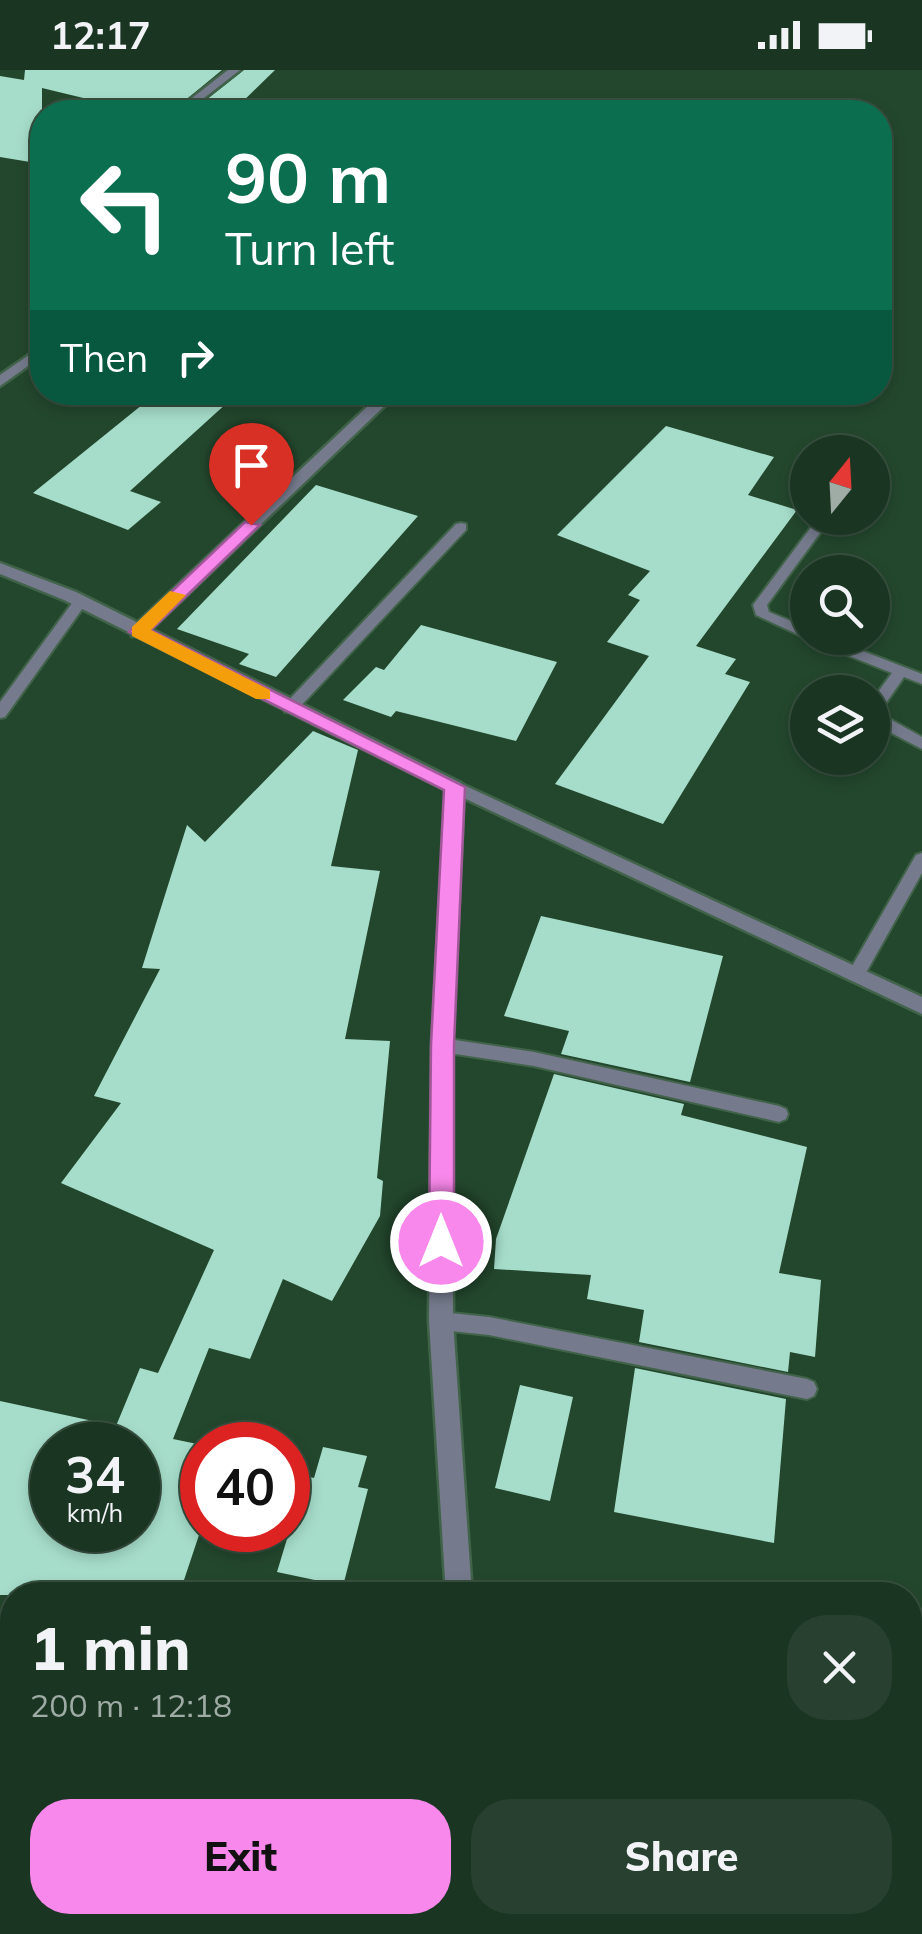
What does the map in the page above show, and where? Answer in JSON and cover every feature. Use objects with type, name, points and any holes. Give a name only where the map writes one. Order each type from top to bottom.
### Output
[{"type":"street","points":[[195,100],[235,70]]},
{"type":"street","points":[[0,382],[30,359]]},
{"type":"street","points":[[138,632],[378,405]]},
{"type":"street","points":[[0,568],[80,602],[454,787],[922,1006]]},
{"type":"street","points":[[454,787],[442,1045],[441,1321],[457,1582]]},
{"type":"lane","points":[[290,708],[460,527]]},
{"type":"lane","points":[[790,564],[760,605],[763,615],[790,626]]},
{"type":"lane","points":[[0,714],[80,602]]},
{"type":"lane","points":[[858,655],[922,679]]},
{"type":"lane","points":[[890,687],[900,672]]},
{"type":"lane","points":[[890,725],[922,744]]},
{"type":"lane","points":[[856,973],[922,859]]},
{"type":"lane","points":[[442,1045],[534,1059],[779,1114]]},
{"type":"lane","points":[[441,1321],[489,1326],[806,1389]]},
{"type":"building","points":[[25,70],[222,70],[186,100],[92,100],[42,88],[42,100],[30,100],[30,162],[0,157],[0,76],[24,80]]},
{"type":"building","points":[[244,70],[275,70],[244,100],[206,100]]},
{"type":"building","points":[[142,405],[225,405],[130,491],[161,502],[128,530],[33,493]]},
{"type":"building","points":[[666,426],[774,457],[748,495],[790,508],[790,519],[696,646],[736,659],[725,674],[750,682],[663,824],[555,784],[649,656],[607,642],[640,600],[628,595],[650,571],[557,535]]},
{"type":"building","points":[[316,485],[418,516],[276,677],[239,664],[249,654],[177,629]]},
{"type":"building","points":[[421,625],[557,662],[516,741],[396,711],[391,717],[343,700],[376,667],[384,670]]},
{"type":"building","points":[[313,731],[358,750],[331,866],[380,871],[345,1039],[390,1041],[377,1178],[383,1181],[380,1216],[332,1301],[283,1279],[250,1359],[209,1348],[173,1439],[180,1440],[180,1552],[193,1552],[183,1582],[0,1582],[0,1401],[97,1422],[30,1422],[30,1552],[160,1552],[160,1422],[118,1422],[140,1368],[158,1373],[214,1250],[61,1183],[121,1103],[94,1096],[160,969],[142,968],[187,825],[205,842]]},
{"type":"building","points":[[541,916],[723,956],[690,1082],[561,1054],[569,1031],[504,1016]]},
{"type":"building","points":[[554,1074],[684,1104],[681,1115],[807,1147],[779,1273],[821,1280],[815,1357],[790,1352],[788,1372],[639,1342],[644,1310],[587,1299],[591,1275],[494,1269],[496,1239]]},
{"type":"building","points":[[635,1368],[786,1399],[774,1543],[614,1512]]},
{"type":"building","points":[[520,1385],[573,1397],[550,1501],[495,1488]]},
{"type":"building","points":[[323,1447],[367,1456],[358,1487],[368,1489],[344,1582],[277,1572],[283,1552],[310,1552],[310,1477],[314,1478]]},
{"type":"slow traffic","points":[[177,595],[138,632],[263,695]]},
{"type":"route","points":[[251,525],[138,632],[454,787],[442,1045],[441,1242]]}]
